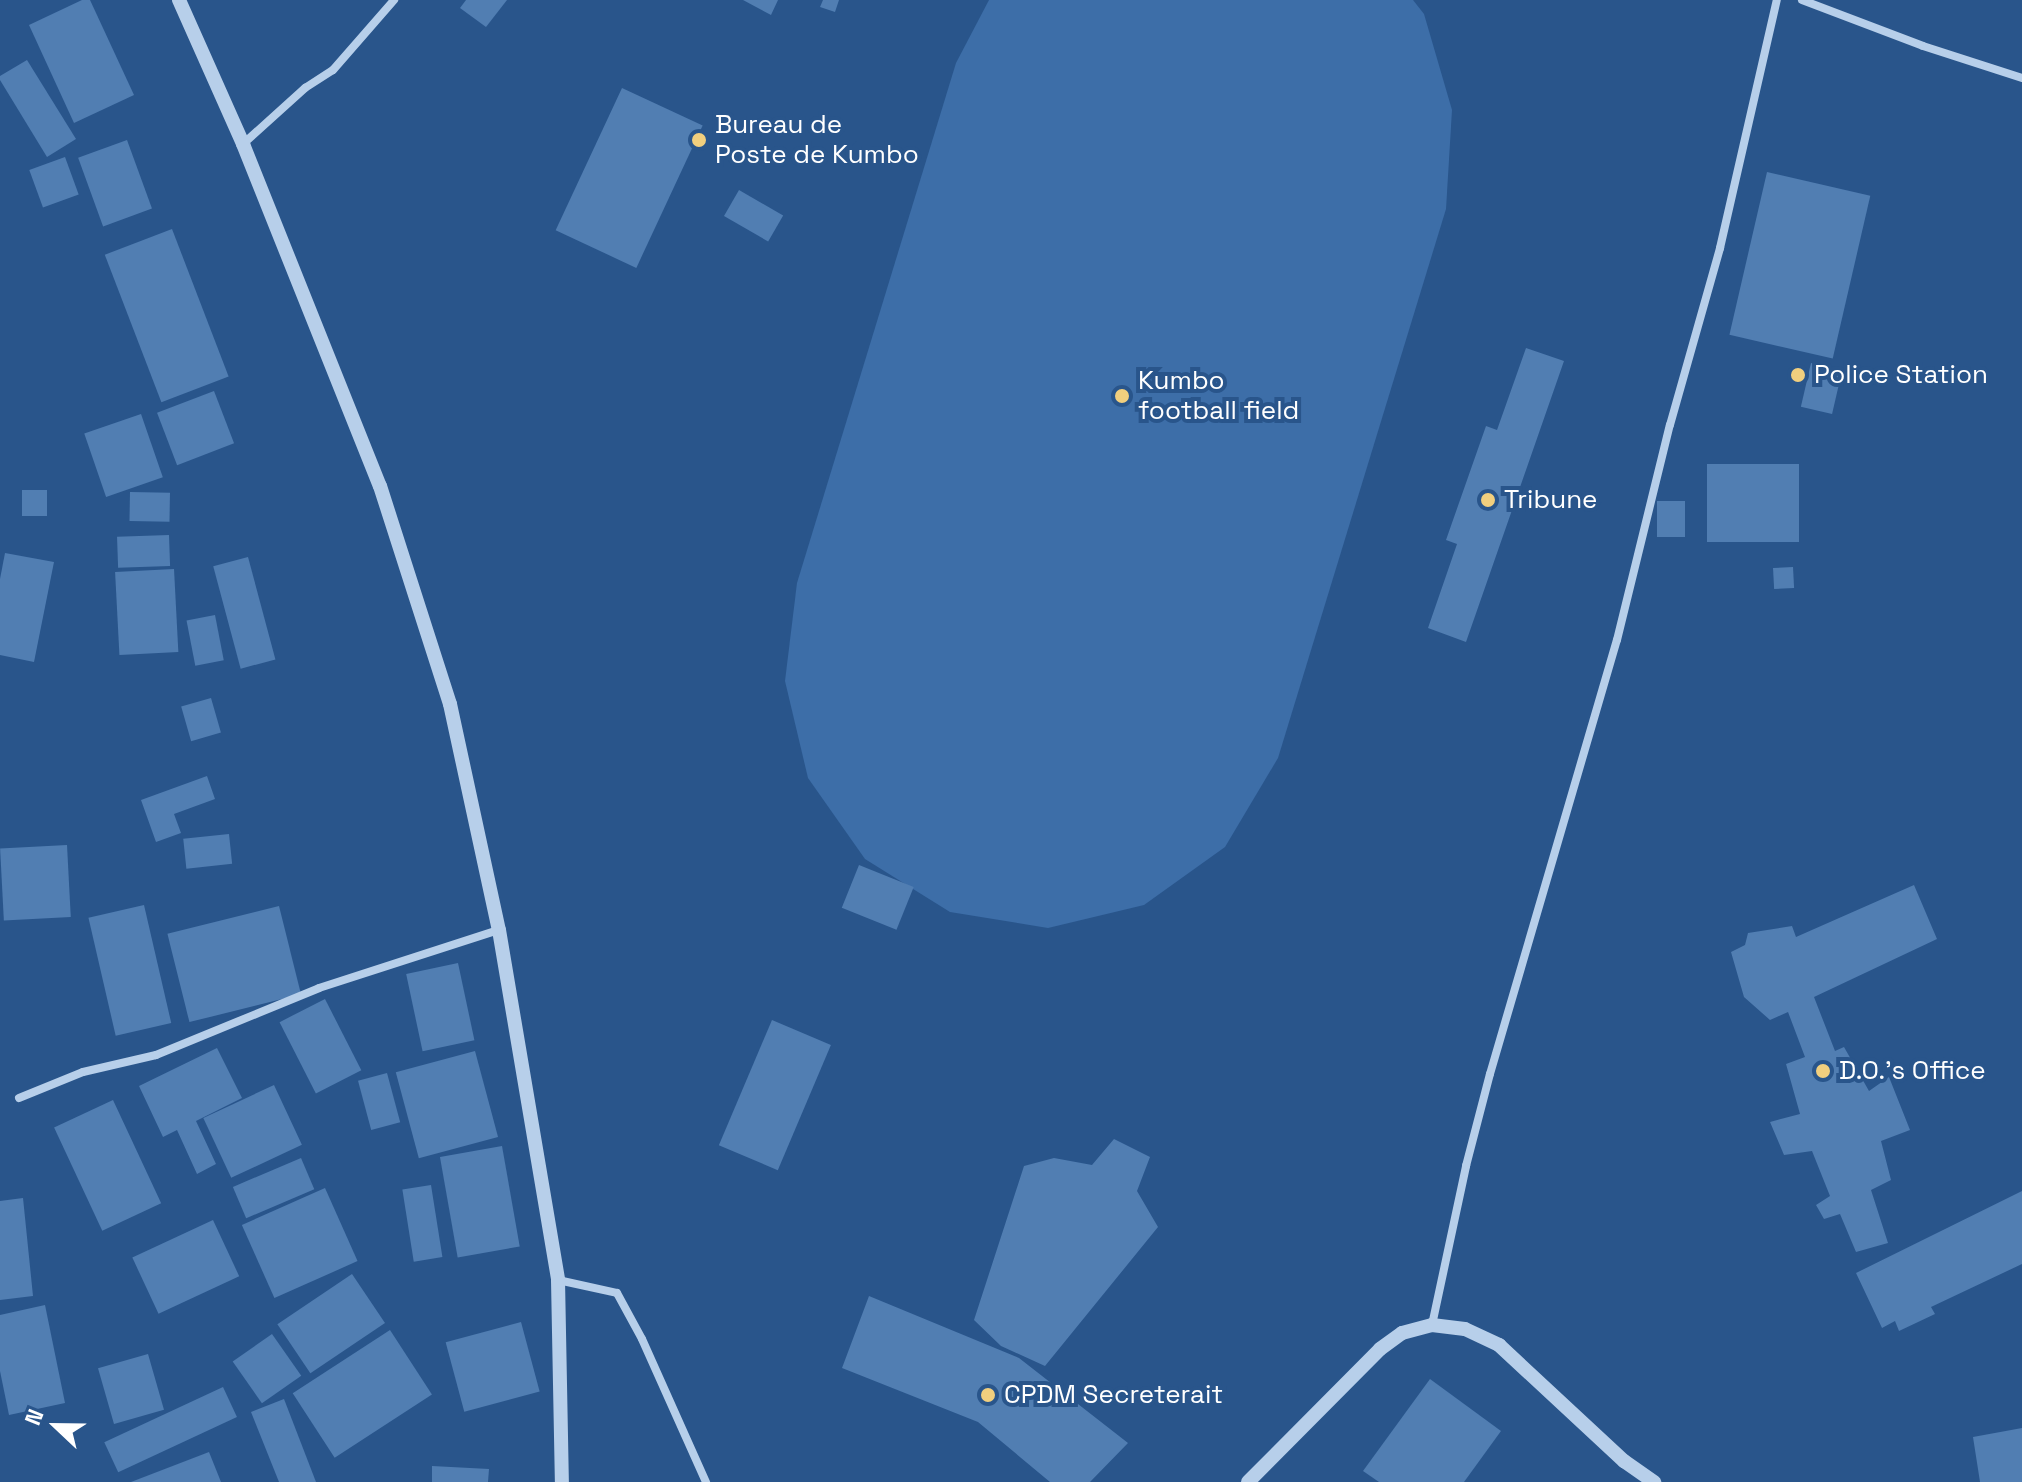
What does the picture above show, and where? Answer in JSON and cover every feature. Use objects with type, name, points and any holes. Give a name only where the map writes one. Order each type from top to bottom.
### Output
[{"type":"street","points":[[179,0],[243,144],[384,500],[450,704],[499,930],[558,1280],[562,1482]]},
{"type":"street","points":[[243,144],[305,88],[333,70],[394,0]]},
{"type":"street","points":[[1432,1325],[1466,1166],[1494,1061],[1617,640],[1670,425],[1720,248],[1777,0]]},
{"type":"street","points":[[1802,0],[1923,46],[2022,78]]},
{"type":"street","points":[[19,1098],[83,1072],[156,1055],[319,988],[499,930]]},
{"type":"street","points":[[558,1280],[617,1293],[642,1339],[706,1482]]},
{"type":"street","points":[[1248,1482],[1380,1349],[1402,1333],[1432,1325],[1465,1329],[1499,1345],[1624,1461],[1654,1482]]},
{"type":"shaded area","name":"Kumbo football field","points":[[989,0],[1413,0],[1424,14],[1452,110],[1446,209],[1278,758],[1225,847],[1144,905],[1048,928],[950,912],[865,859],[808,778],[785,681],[797,583],[956,63]]},
{"type":"building","points":[[82,0],[90,0],[134,95],[74,123],[29,25]]},
{"type":"building","points":[[466,0],[507,0],[486,27],[460,8]]},
{"type":"building","points":[[743,0],[778,0],[771,15]]},
{"type":"building","points":[[823,0],[839,0],[835,12],[820,7]]},
{"type":"building","points":[[27,60],[76,139],[47,157],[0,80],[0,76]]},
{"type":"building","points":[[622,88],[703,126],[636,268],[556,230]]},
{"type":"building","points":[[127,140],[152,209],[103,226],[78,158]]},
{"type":"building","points":[[65,157],[79,195],[43,208],[29,170]]},
{"type":"building","points":[[1767,172],[1870,196],[1833,359],[1729,335]]},
{"type":"building","points":[[739,190],[783,216],[768,241],[724,216]]},
{"type":"building","points":[[172,229],[229,377],[161,402],[105,255]]},
{"type":"building","name":"Tribune","points":[[1526,348],[1564,361],[1466,642],[1428,628],[1457,544],[1446,540],[1486,426],[1497,430]]},
{"type":"building","points":[[1811,363],[1842,370],[1832,414],[1801,407]]},
{"type":"building","points":[[214,391],[234,443],[177,465],[157,413]]},
{"type":"building","points":[[141,414],[163,477],[106,497],[84,434]]},
{"type":"building","points":[[1707,464],[1799,464],[1799,542],[1707,542]]},
{"type":"building","points":[[22,490],[47,490],[47,516],[22,516]]},
{"type":"building","points":[[130,492],[170,493],[169,522],[129,521]]},
{"type":"building","points":[[1657,501],[1685,501],[1685,537],[1657,537]]},
{"type":"building","points":[[169,535],[170,566],[118,568],[117,537]]},
{"type":"building","points":[[5,553],[54,562],[34,662],[0,655],[0,579]]},
{"type":"building","points":[[248,557],[275,659],[241,669],[213,566]]},
{"type":"building","points":[[1793,567],[1794,588],[1774,589],[1773,568]]},
{"type":"building","points":[[174,569],[178,652],[119,655],[115,572]]},
{"type":"building","points":[[215,615],[224,660],[195,666],[187,621]]},
{"type":"building","points":[[211,698],[221,733],[191,741],[181,707]]},
{"type":"building","points":[[207,776],[215,799],[174,814],[181,833],[156,842],[141,800]]},
{"type":"building","points":[[229,834],[232,864],[186,869],[183,839]]},
{"type":"building","points":[[67,845],[71,917],[4,920],[0,849]]},
{"type":"building","points":[[859,865],[914,887],[896,930],[842,908]]},
{"type":"building","name":"D.O.'s Office","points":[[1914,885],[1937,939],[1814,997],[1835,1051],[1844,1047],[1869,1091],[1889,1077],[1910,1130],[1881,1141],[1891,1180],[1871,1190],[1888,1243],[1856,1252],[1840,1214],[1824,1219],[1816,1205],[1830,1196],[1812,1151],[1784,1155],[1770,1122],[1800,1114],[1786,1064],[1805,1057],[1788,1012],[1770,1020],[1744,997],[1731,952],[1745,945],[1748,933],[1792,926],[1796,937]]},
{"type":"building","points":[[144,905],[171,1023],[116,1036],[88,918]]},
{"type":"building","points":[[279,906],[301,994],[189,1022],[167,934]]},
{"type":"building","points":[[458,963],[474,1040],[423,1051],[406,974]]},
{"type":"building","points":[[325,999],[361,1070],[316,1093],[280,1022]]},
{"type":"building","points":[[772,1020],[831,1045],[778,1170],[719,1145]]},
{"type":"building","points":[[217,1048],[242,1098],[196,1121],[216,1164],[197,1174],[177,1130],[163,1137],[139,1086]]},
{"type":"building","points":[[475,1051],[498,1137],[419,1158],[396,1072]]},
{"type":"building","points":[[387,1073],[400,1122],[371,1130],[358,1081]]},
{"type":"building","points":[[274,1085],[302,1145],[231,1178],[203,1118]]},
{"type":"building","points":[[113,1100],[161,1203],[102,1231],[54,1127]]},
{"type":"building","points":[[1114,1139],[1150,1157],[1137,1191],[1158,1227],[1045,1366],[1001,1346],[974,1320],[1024,1166],[1054,1158],[1092,1165]]},
{"type":"building","points":[[502,1146],[520,1246],[458,1257],[440,1157]]},
{"type":"building","points":[[301,1158],[314,1189],[246,1218],[233,1187]]},
{"type":"building","points":[[431,1185],[442,1257],[414,1262],[402,1190]]},
{"type":"building","points":[[325,1188],[358,1261],[274,1298],[242,1225]]},
{"type":"building","points":[[2022,1191],[2022,1264],[1931,1307],[1935,1314],[1899,1331],[1895,1321],[1882,1328],[1856,1273]]},
{"type":"building","points":[[23,1198],[33,1296],[0,1300],[0,1201]]},
{"type":"building","points":[[213,1220],[239,1276],[159,1314],[132,1258]]},
{"type":"building","points":[[352,1274],[385,1323],[310,1373],[277,1324]]},
{"type":"building","name":"CPDM Secreterait","points":[[869,1296],[1019,1358],[1128,1443],[1090,1482],[1050,1482],[978,1422],[842,1368]]},
{"type":"building","points":[[45,1305],[65,1403],[9,1415],[0,1371],[0,1315]]},
{"type":"building","points":[[521,1322],[540,1392],[464,1412],[446,1342]]},
{"type":"building","points":[[390,1330],[432,1395],[335,1458],[293,1393]]},
{"type":"building","points":[[272,1334],[301,1376],[262,1403],[233,1362]]},
{"type":"building","points":[[148,1354],[164,1410],[114,1424],[98,1368]]},
{"type":"building","points":[[1430,1379],[1501,1431],[1464,1482],[1379,1482],[1363,1471]]},
{"type":"building","points":[[223,1387],[237,1417],[118,1472],[104,1442]]},
{"type":"building","points":[[284,1399],[316,1482],[279,1482],[251,1412]]},
{"type":"building","points":[[2022,1428],[2022,1482],[1980,1482],[1973,1437]]},
{"type":"building","points":[[209,1452],[221,1482],[131,1482]]},
{"type":"building","points":[[432,1466],[489,1469],[488,1482],[432,1482]]},
{"type":"place","name":"Bureau de Poste de Kumbo","points":[[699,140]]},
{"type":"place","name":"Police Station","points":[[1798,375]]},
{"type":"place","name":"Kumbo football field","points":[[1122,396]]},
{"type":"place","name":"Tribune","points":[[1488,500]]},
{"type":"place","name":"D.O.'s Office","points":[[1823,1071]]},
{"type":"place","name":"CPDM Secreterait","points":[[988,1395]]}]
